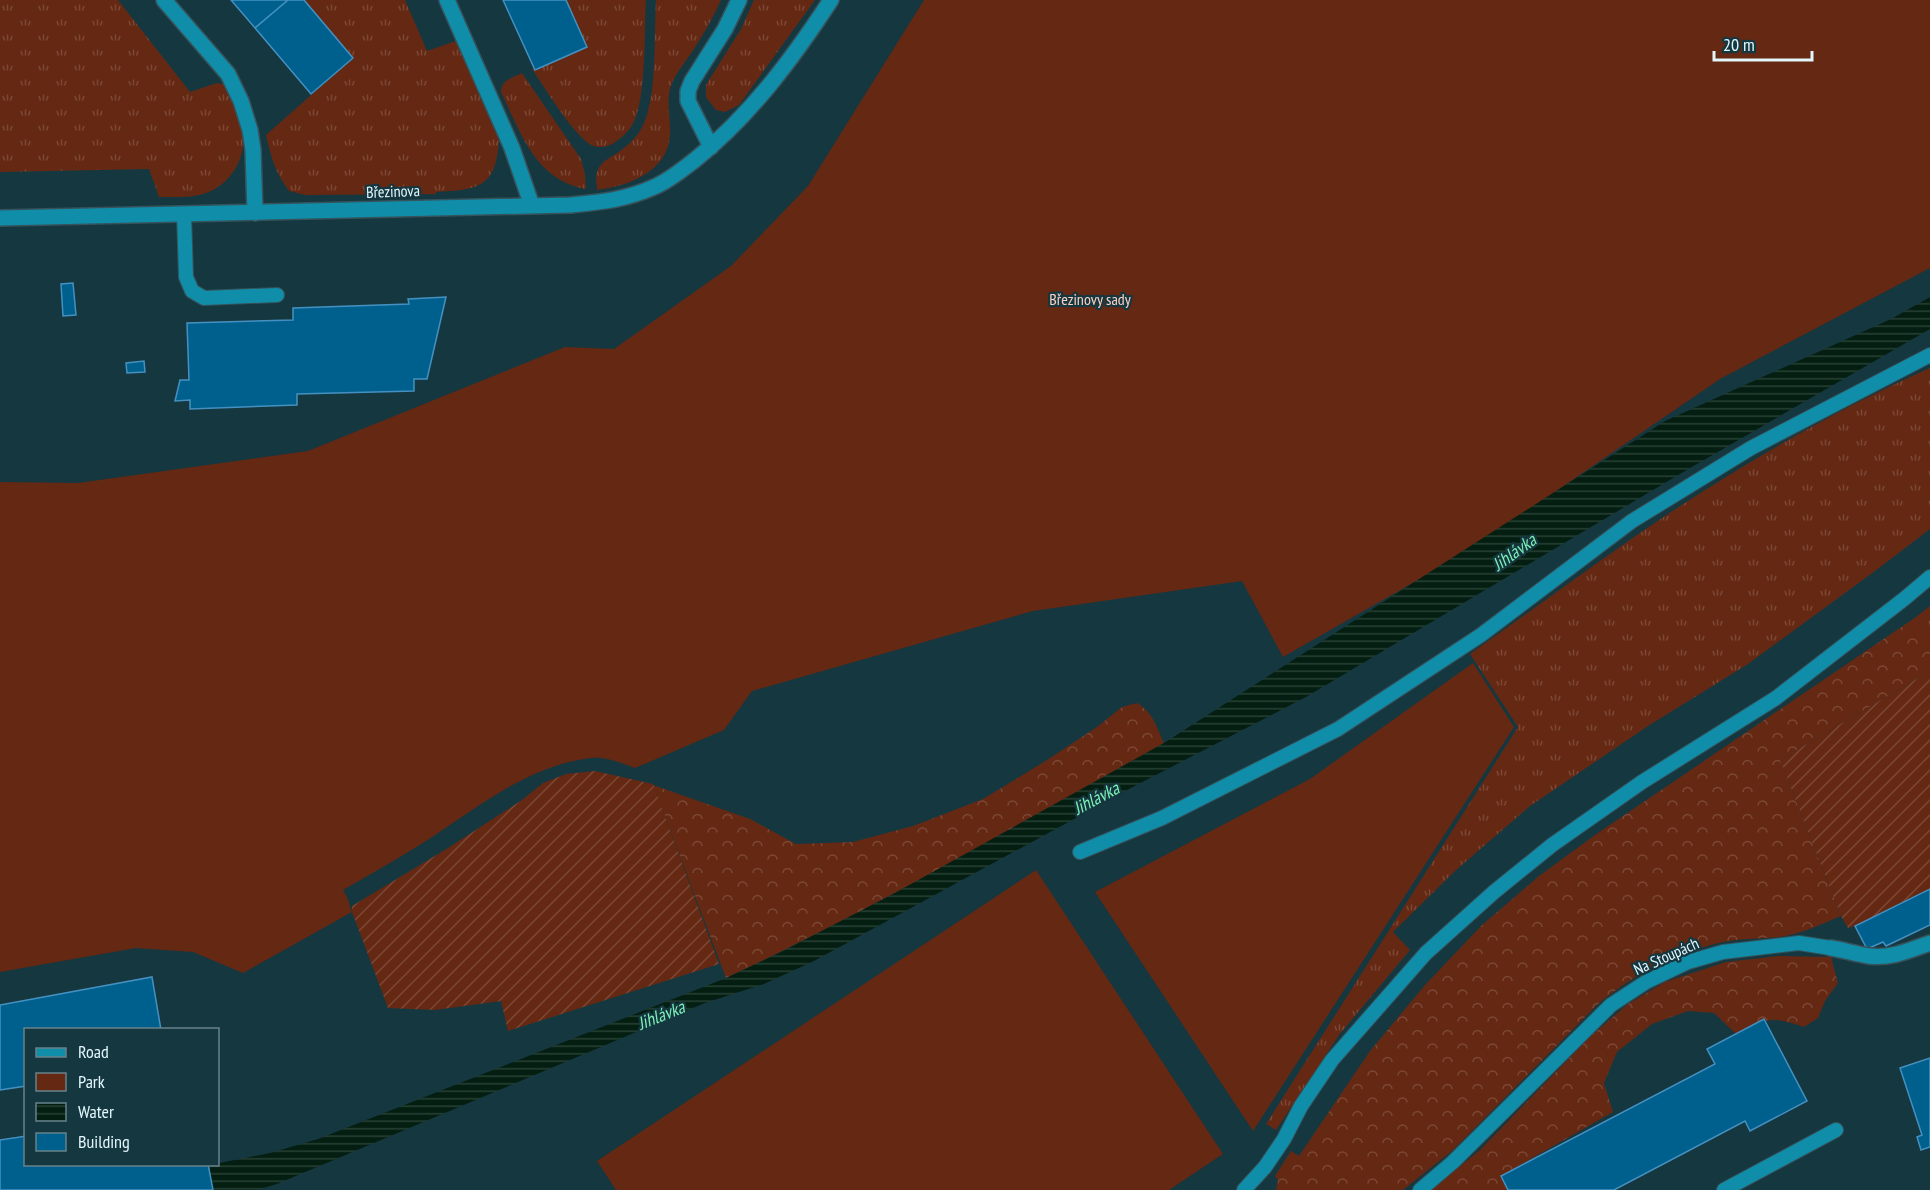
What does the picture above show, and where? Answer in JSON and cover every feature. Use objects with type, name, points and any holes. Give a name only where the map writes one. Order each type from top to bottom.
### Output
[{"type":"street","points":[[164,0],[228,74],[241,101],[250,130],[253,150],[255,213]]},
{"type":"street","points":[[447,0],[512,148],[532,206]]},
{"type":"street","points":[[711,147],[688,101],[688,91],[739,0]]},
{"type":"street","name":"Březinova","points":[[0,218],[570,205],[615,201],[665,182],[711,147],[756,103],[815,26],[831,0]]},
{"type":"street","name":"Na Stoupách","points":[[1831,948],[1885,957],[1898,955],[1930,943]]},
{"type":"lane","points":[[184,214],[186,277],[192,291],[204,298],[277,296]]},
{"type":"lane","points":[[1080,852],[1162,818],[1338,729],[1481,635],[1632,521],[1751,448],[1930,355]]},
{"type":"lane","points":[[1244,1190],[1265,1167],[1284,1139],[1301,1106],[1332,1060],[1426,953],[1468,915],[1552,845],[1642,782],[1776,698],[1930,577]]},
{"type":"lane","name":"Na Stoupách","points":[[1420,1190],[1453,1162],[1611,1005],[1646,982],[1688,962],[1723,952],[1799,943],[1831,948]]},
{"type":"lane","points":[[1724,1190],[1836,1130]]},
{"type":"green space","points":[[0,0],[118,0],[190,92],[217,83],[226,85],[239,115],[243,134],[242,153],[235,170],[215,189],[201,195],[183,197],[159,197],[149,169],[0,172]]},
{"type":"green space","points":[[304,0],[405,0],[427,51],[456,41],[499,138],[494,167],[490,176],[483,183],[474,187],[436,192],[436,194],[305,195],[289,191],[274,164],[266,135],[353,58]]},
{"type":"green space","points":[[566,0],[646,0],[644,66],[636,117],[624,135],[607,146],[593,146],[580,136],[532,69],[534,67],[536,70],[587,47]]},
{"type":"green space","points":[[656,0],[721,0],[704,33],[672,83],[669,102],[670,134],[663,158],[655,167],[634,180],[597,190],[596,176],[599,168],[603,162],[634,138],[642,127],[648,111],[653,80]]},
{"type":"green space","points":[[754,0],[815,0],[739,105],[725,112],[716,110],[706,97],[706,85],[741,29]]},
{"type":"green space","name":"Březinovy sady","points":[[924,0],[1930,0],[1930,268],[1720,379],[1467,552],[1283,657],[1242,581],[1033,611],[752,691],[724,730],[635,768],[608,759],[591,758],[569,762],[526,778],[343,890],[352,912],[243,973],[193,952],[136,948],[0,972],[0,482],[78,483],[308,451],[565,347],[614,349],[731,266],[808,186]]},
{"type":"green space","points":[[522,73],[581,159],[586,189],[554,176],[542,165],[523,138],[501,92],[505,82]]},
{"type":"green space","points":[[1930,368],[1930,529],[1748,664],[1648,726],[1530,806],[1455,871],[1393,932],[1410,950],[1339,1035],[1276,1130],[1266,1124],[1518,727],[1470,654],[1595,564],[1733,472],[1830,417]]},
{"type":"green space","points":[[1930,606],[1930,644],[1929,644],[1916,617]]},
{"type":"green space","points":[[1916,617],[1930,644],[1930,671],[1780,760],[1841,916],[1788,936],[1742,939],[1693,950],[1659,964],[1627,983],[1597,1005],[1453,1150],[1403,1190],[1276,1190],[1278,1180],[1275,1176],[1291,1151],[1299,1156],[1370,1051],[1425,985],[1482,925],[1539,876],[1595,835]]},
{"type":"green space","points":[[1473,663],[1514,727],[1253,1131],[1095,892],[1310,779]]},
{"type":"green space","points":[[1930,671],[1930,925],[1889,945],[1883,942],[1867,949],[1855,926],[1848,928],[1841,916],[1780,760]]},
{"type":"green space","points":[[1137,703],[1151,716],[1164,743],[893,894],[726,978],[653,785],[750,819],[796,844],[853,842],[913,826],[983,799],[1097,727],[1122,707]]},
{"type":"green space","points":[[595,771],[653,784],[719,964],[508,1031],[501,1001],[435,1010],[388,1008],[352,912],[352,906],[448,848],[522,800],[543,783],[566,774]]},
{"type":"green space","points":[[1036,870],[1223,1154],[1169,1190],[616,1190],[597,1161]]},
{"type":"green space","points":[[1779,956],[1831,957],[1838,983],[1825,1001],[1818,1018],[1804,1027],[1784,1021],[1769,1020],[1736,1034],[1714,1013],[1688,1011],[1652,1024],[1617,1052],[1604,1083],[1613,1112],[1501,1176],[1508,1190],[1431,1190],[1480,1150],[1592,1035],[1628,1004],[1665,982],[1726,962]]},
{"type":"water","name":"Jihlávka","points":[[1930,297],[1930,329],[1685,471],[1306,697],[1129,789],[814,961],[764,984],[705,1003],[277,1184],[257,1190],[213,1190],[209,1166],[219,1166],[219,1163],[270,1153],[318,1139],[726,978],[895,893],[1164,743],[1665,421],[1891,319]]},
{"type":"building","points":[[231,0],[288,0],[255,28]]},
{"type":"building","points":[[288,0],[304,0],[353,58],[311,94],[255,28]]},
{"type":"building","points":[[503,0],[566,0],[587,47],[535,70]]},
{"type":"building","points":[[73,283],[76,315],[63,316],[61,284]]},
{"type":"building","points":[[446,297],[427,379],[414,379],[414,391],[297,394],[297,405],[190,409],[190,400],[175,401],[180,380],[189,380],[187,323],[293,320],[293,308],[409,304],[408,299]]},
{"type":"building","points":[[144,361],[145,372],[127,373],[126,363]]},
{"type":"building","points":[[1930,889],[1930,925],[1886,946],[1883,942],[1867,949],[1855,926]]},
{"type":"building","points":[[152,977],[161,1028],[24,1028],[24,1086],[0,1090],[0,1005]]},
{"type":"building","points":[[1764,1019],[1807,1101],[1750,1131],[1745,1121],[1614,1190],[1508,1190],[1501,1176],[1715,1064],[1707,1049]]},
{"type":"building","points":[[1930,1058],[1930,1147],[1921,1150],[1917,1137],[1922,1135],[1900,1068]]},
{"type":"building","points":[[24,1136],[24,1166],[208,1166],[213,1190],[0,1190],[0,1140]]}]
